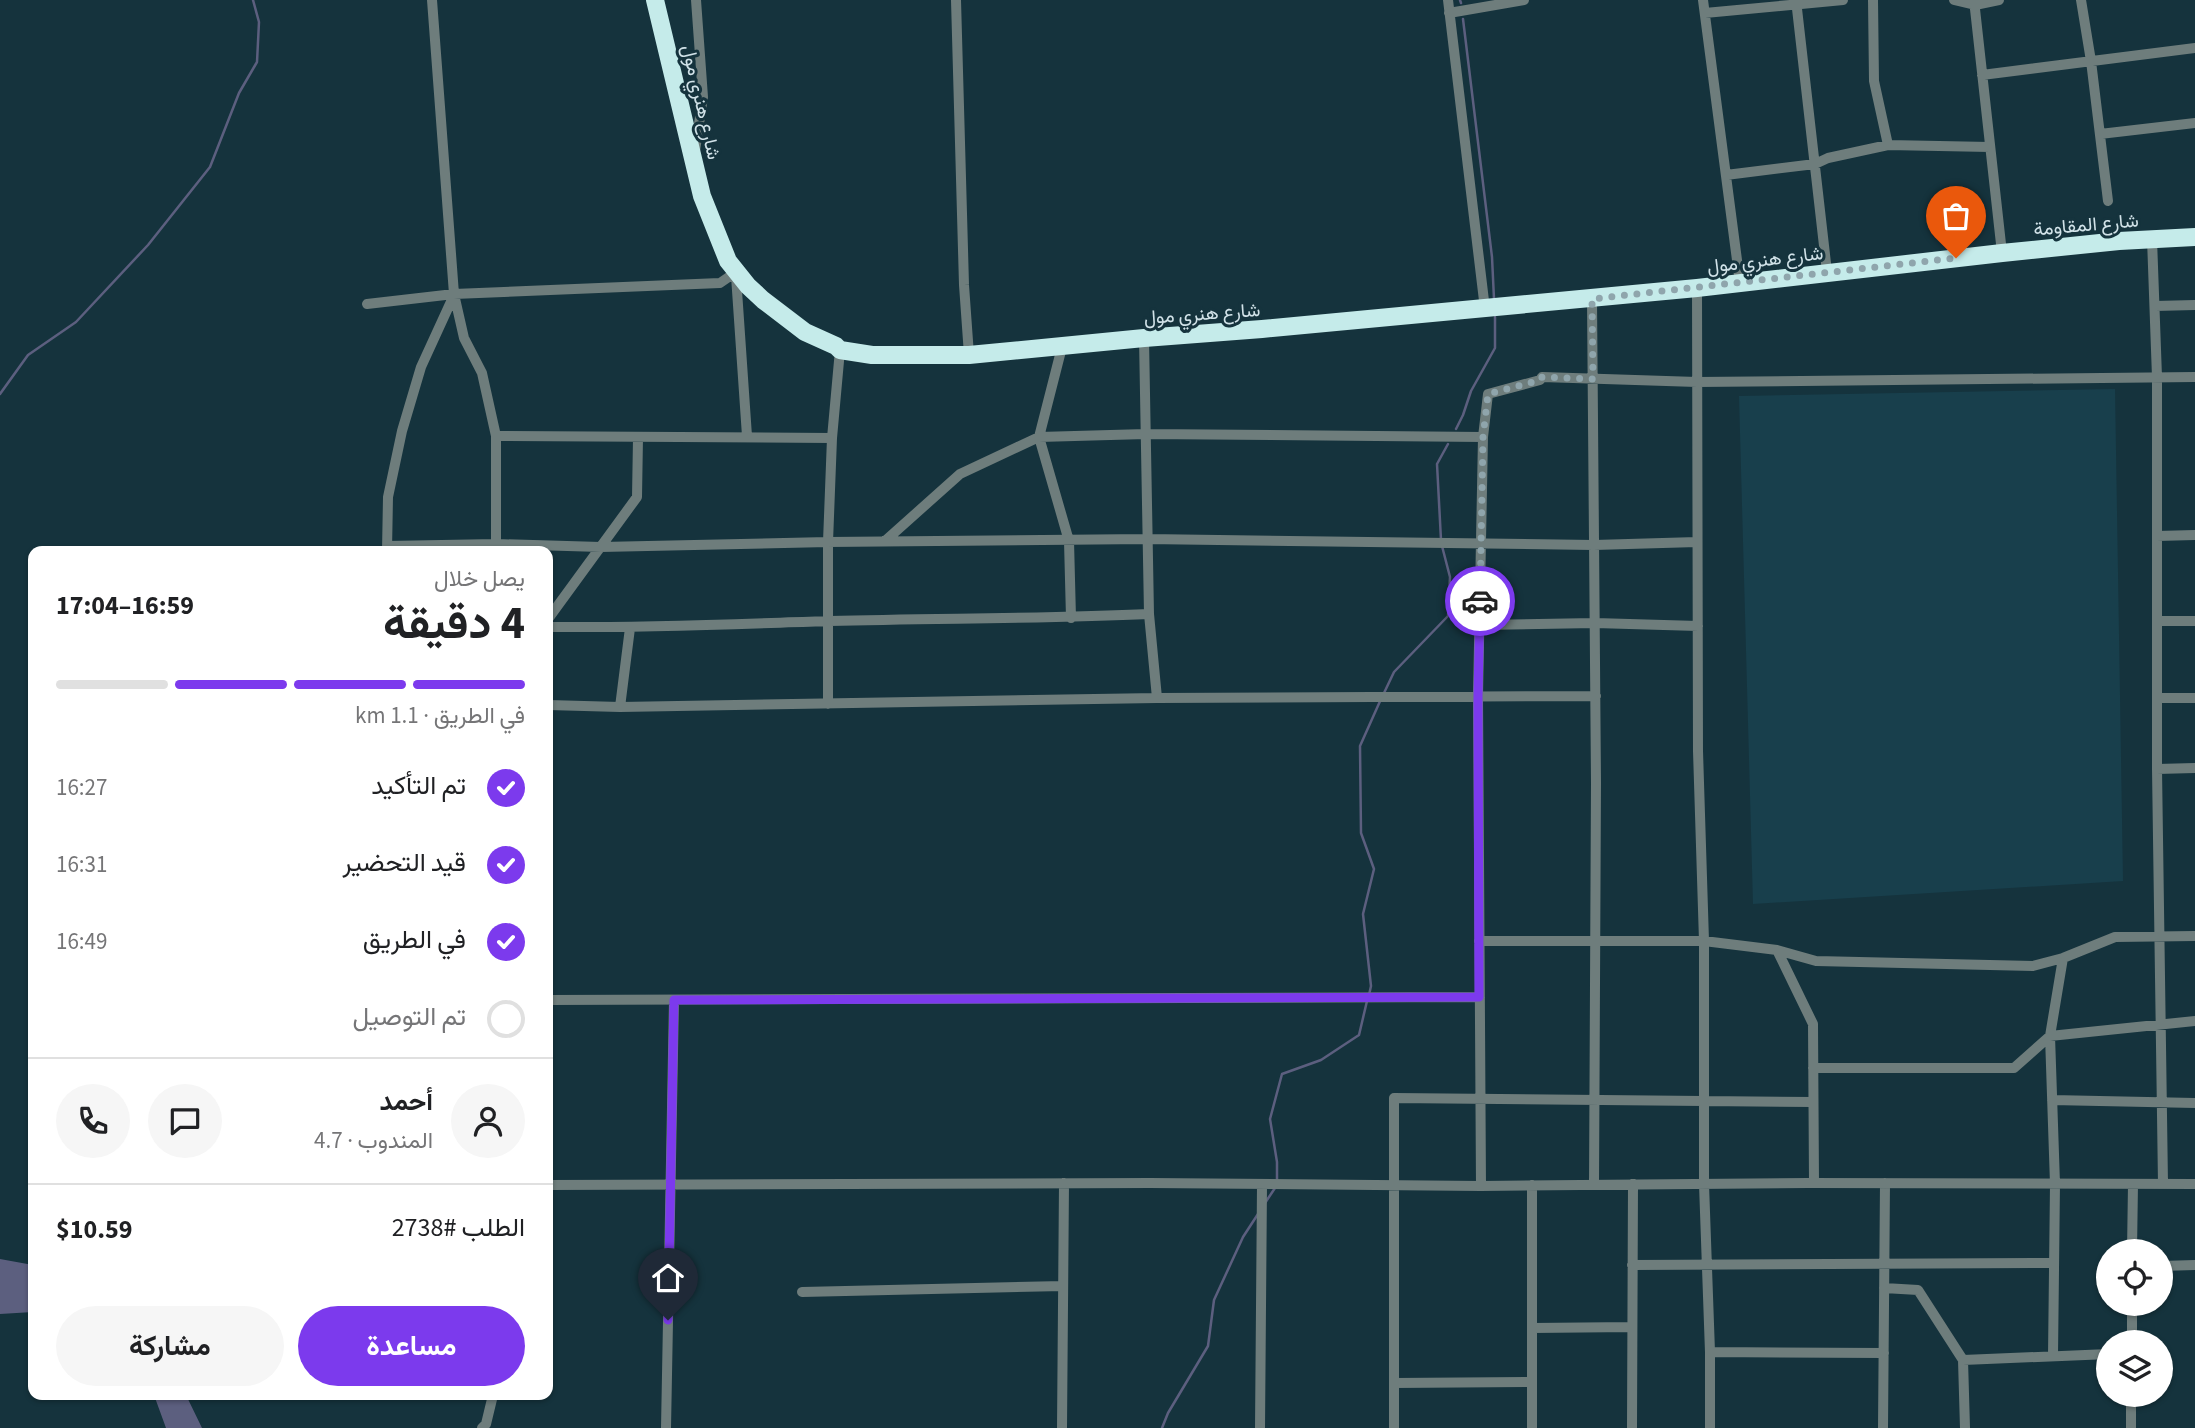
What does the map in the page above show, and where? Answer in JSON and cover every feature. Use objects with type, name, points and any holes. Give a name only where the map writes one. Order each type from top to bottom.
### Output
[{"type":"highway","name":"شارع هنري مول","points":[[656,0],[702,196],[720,246],[736,272],[775,311],[805,332],[840,350],[884,357],[969,355],[1592,299],[1982,255]]},
{"type":"highway","name":"شارع المقاومة","points":[[1982,255],[2195,237]]},
{"type":"street","points":[[432,0],[454,294],[464,338],[482,373],[496,436],[496,544]]},
{"type":"street","points":[[694,162],[704,97],[696,0]]},
{"type":"street","points":[[956,0],[969,355]]},
{"type":"street","points":[[1448,0],[1485,309]]},
{"type":"street","points":[[1449,13],[1524,0]]},
{"type":"street","points":[[1703,0],[1740,283]]},
{"type":"street","points":[[1705,13],[1797,2],[1843,0]]},
{"type":"street","points":[[1873,0],[1874,81],[1888,145]]},
{"type":"street","points":[[1954,0],[1999,0]]},
{"type":"street","points":[[2081,0],[2108,201]]},
{"type":"street","points":[[1797,2],[1827,272]]},
{"type":"street","points":[[1975,2],[2002,253]]},
{"type":"street","points":[[1982,75],[2195,48]]},
{"type":"street","points":[[2100,134],[2195,123]]},
{"type":"street","points":[[1726,175],[1815,164],[1828,158],[1888,145],[1990,146]]},
{"type":"street","points":[[2152,239],[2158,377],[2157,769],[2163,1184]]},
{"type":"street","points":[[367,304],[454,294],[720,283],[736,272]]},
{"type":"street","points":[[736,272],[747,436]]},
{"type":"street","points":[[1697,288],[1698,751],[1704,941],[1704,1184],[1710,1428]]},
{"type":"street","points":[[387,546],[388,497],[402,431],[421,368],[454,294]]},
{"type":"street","points":[[1592,299],[1596,696],[1594,1185]]},
{"type":"street","points":[[2155,306],[2195,305]]},
{"type":"street","points":[[1144,338],[1149,614],[1157,698]]},
{"type":"street","points":[[1062,347],[1039,437],[1069,541],[1071,618]]},
{"type":"street","points":[[828,704],[828,541],[832,438],[840,350]]},
{"type":"street","points":[[1481,1186],[1478,696],[1483,437],[1488,394],[1540,380],[1542,377],[1697,382],[2195,377]]},
{"type":"street","points":[[885,541],[960,474],[1039,437],[1146,434],[1483,437]]},
{"type":"street","points":[[496,436],[832,438]]},
{"type":"street","points":[[553,613],[637,497],[638,438]]},
{"type":"street","points":[[2157,536],[2195,535]]},
{"type":"street","points":[[553,548],[828,541],[1147,539],[1594,545],[1697,542]]},
{"type":"street","points":[[452,546],[502,546]]},
{"type":"street","points":[[553,627],[630,628],[1149,614]]},
{"type":"street","points":[[2157,621],[2195,621]]},
{"type":"street","points":[[1479,625],[1595,623],[1698,626]]},
{"type":"street","points":[[620,707],[630,628]]},
{"type":"street","points":[[553,705],[620,707],[1157,698],[1596,696]]},
{"type":"street","points":[[2157,698],[2195,698]]},
{"type":"street","points":[[2157,769],[2195,768]]},
{"type":"street","points":[[1479,941],[1704,941],[1777,950],[1816,961],[2032,966],[2063,958],[2115,937],[2195,936]]},
{"type":"street","points":[[1777,950],[1813,1024],[1814,1183]]},
{"type":"street","points":[[2053,1356],[2055,1184],[2050,1036],[2063,958]]},
{"type":"street","points":[[553,1000],[1479,997]]},
{"type":"street","points":[[666,1428],[674,1000]]},
{"type":"street","points":[[1813,1068],[2014,1068],[2050,1036],[2195,1021]]},
{"type":"street","points":[[1394,1428],[1394,1098],[1812,1102]]},
{"type":"street","points":[[2053,1100],[2195,1103]]},
{"type":"street","points":[[1062,1428],[1064,1183]]},
{"type":"street","points":[[1883,1428],[1885,1183]]},
{"type":"street","points":[[1632,1428],[1633,1184]]},
{"type":"street","points":[[2132,1239],[2133,1184]]},
{"type":"street","points":[[553,1185],[2195,1184]]},
{"type":"street","points":[[1259,1428],[1262,1185]]},
{"type":"street","points":[[1532,1185],[1532,1428]]},
{"type":"street","points":[[1632,1265],[2054,1263]]},
{"type":"street","points":[[2173,1266],[2195,1265]]},
{"type":"street","points":[[802,1292],[1063,1286]]},
{"type":"street","points":[[1884,1289],[1918,1290],[1963,1360],[1965,1428]]},
{"type":"street","points":[[1532,1328],[1632,1327]]},
{"type":"street","points":[[1710,1352],[1884,1353]]},
{"type":"street","points":[[1963,1360],[2096,1354]]},
{"type":"street","points":[[1394,1383],[1532,1382]]},
{"type":"street","points":[[482,1428],[486,1424],[492,1400]]},
{"type":"street","points":[[2131,1428],[2132,1407]]},
{"type":"shaded area","points":[[2115,389],[2123,881],[1753,904],[1739,396]]},
{"type":"shaded area","points":[[0,1259],[28,1264],[28,1312],[0,1314]]},
{"type":"shaded area","points":[[156,1400],[188,1400],[202,1428],[166,1428]]},
{"type":"waterway","points":[[0,394],[28,355],[76,322],[148,245],[210,167],[239,93],[257,62],[259,22],[253,0]]},
{"type":"waterway","points":[[1463,19],[1492,257],[1494,299]]},
{"type":"waterway","points":[[1456,429],[1471,391],[1495,348],[1495,317]]},
{"type":"waterway","points":[[1441,540],[1437,464],[1448,444]]},
{"type":"waterway","points":[[1384,693],[1394,672],[1448,616],[1450,577],[1442,546]]},
{"type":"waterway","points":[[1369,995],[1371,986],[1363,914],[1374,869],[1361,833],[1360,746],[1381,699]]},
{"type":"waterway","points":[[1277,1182],[1277,1162],[1270,1119],[1282,1074],[1321,1060],[1359,1035],[1367,1001]]},
{"type":"waterway","points":[[1265,1203],[1275,1188]]},
{"type":"waterway","points":[[1162,1428],[1168,1413],[1208,1346],[1214,1300],[1243,1237],[1258,1214]]},
{"type":"way so far","points":[[1480,601],[1483,437],[1488,394],[1540,380],[1542,377],[1593,379],[1592,299],[1956,258]]},
{"type":"route","points":[[668,1320],[674,1000],[1479,997],[1480,601]]}]
